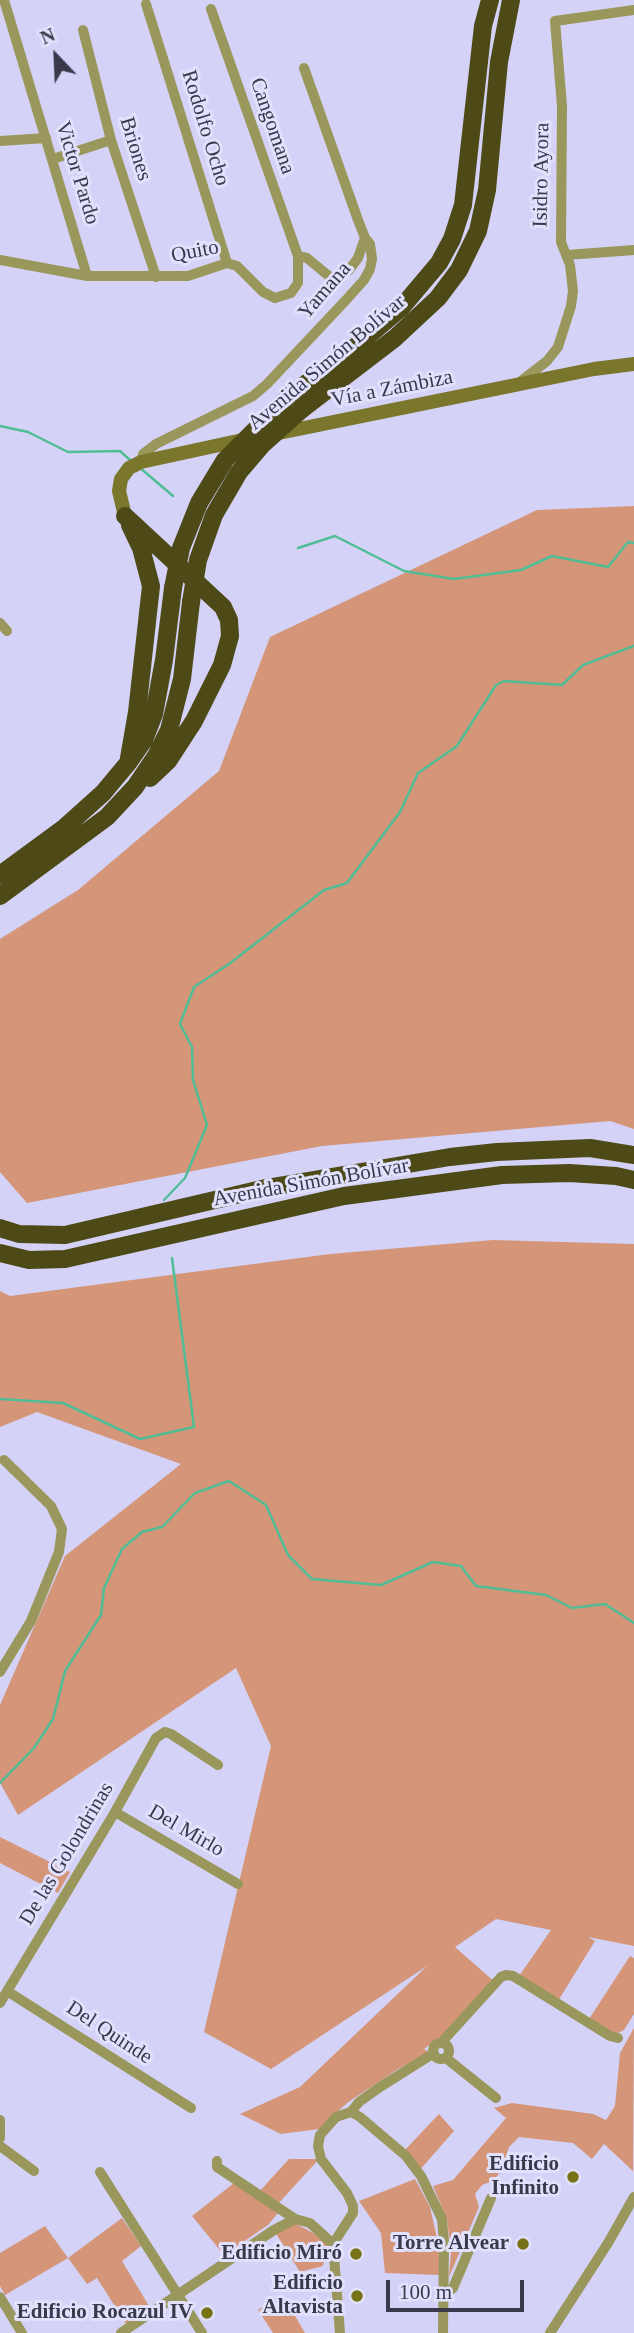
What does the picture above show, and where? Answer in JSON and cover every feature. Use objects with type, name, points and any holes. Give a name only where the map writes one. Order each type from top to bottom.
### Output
[{"type":"highway","name":"Avenida Simón Bolívar","points":[[0,875],[64,828],[103,793],[144,740],[154,714],[181,548],[205,492],[225,460],[287,398],[355,347],[401,307],[439,263],[452,239],[463,205],[483,26],[490,0]]},
{"type":"highway","name":"Avenida Simón Bolívar","points":[[0,896],[107,817],[135,787],[156,756],[169,730],[181,679],[198,560],[214,515],[239,472],[263,444],[302,409],[395,338],[438,298],[459,270],[478,231],[487,190],[499,62],[511,0]]},
{"type":"highway","points":[[125,516],[141,548],[151,586],[137,712],[128,763]]},
{"type":"highway","points":[[125,516],[223,607],[229,620],[230,636],[222,664],[183,742],[155,774],[135,787]]},
{"type":"highway","name":"Avenida Simón Bolívar","points":[[0,1228],[19,1234],[65,1235],[266,1188],[450,1157],[497,1152],[590,1149],[634,1154]]},
{"type":"highway","name":"Avenida Simón Bolívar","points":[[0,1253],[29,1260],[65,1259],[344,1196],[502,1175],[569,1173],[634,1180]]},
{"type":"street","name":"Victor Pardo","points":[[4,0],[87,276]]},
{"type":"street","name":"Rodolfo Ocho","points":[[146,4],[227,263]]},
{"type":"street","name":"Cangomana","points":[[211,9],[298,256]]},
{"type":"street","name":"Isidro Ayora","points":[[512,387],[547,361],[558,346],[573,291],[567,255],[561,242],[562,106],[555,21],[634,10]]},
{"type":"street","points":[[0,27],[12,23]]},
{"type":"street","name":"Briones","points":[[83,30],[111,140],[156,277]]},
{"type":"street","name":"Yamana","points":[[141,462],[143,454],[156,444],[237,404],[267,384],[364,280],[372,259],[370,244],[365,238],[304,68]]},
{"type":"street","points":[[0,141],[46,138]]},
{"type":"street","points":[[53,159],[111,140]]},
{"type":"street","points":[[298,256],[307,258],[330,277],[340,276],[359,258],[365,238]]},
{"type":"street","points":[[567,255],[634,250]]},
{"type":"street","name":"Quito","points":[[0,260],[87,276],[156,277],[188,276],[227,263],[237,266],[263,292],[275,298],[291,293],[298,283],[298,256]]},
{"type":"street","name":"Vía a Zámbiza","points":[[141,462],[594,369],[634,364]]},
{"type":"street","points":[[125,516],[119,491],[121,479],[130,468],[141,462]]},
{"type":"street","points":[[0,1672],[31,1621],[59,1552],[62,1529],[51,1506],[4,1460]]},
{"type":"street","name":"De las Golondrinas","points":[[0,2003],[115,1812],[156,1738],[165,1732],[171,1734],[218,1765]]},
{"type":"street","name":"Del Mirlo","points":[[115,1812],[238,1884]]},
{"type":"street","points":[[340,2333],[333,2244],[354,2207],[321,2159],[318,2146],[320,2136],[336,2117],[351,2112],[359,2102],[433,2053],[435,2047],[501,1977],[506,1975],[513,1976],[610,2036],[618,2038]]},
{"type":"street","name":"Del Quinde","points":[[7,1991],[191,2108]]},
{"type":"street","points":[[441,2043],[449,2048],[446,2057]]},
{"type":"street","points":[[433,2053],[439,2059],[446,2057]]},
{"type":"street","points":[[446,2057],[495,2098]]},
{"type":"street","points":[[351,2112],[406,2157],[421,2176],[442,2219],[443,2333]]},
{"type":"street","points":[[0,2120],[0,2138]]},
{"type":"street","points":[[0,2146],[34,2171]]},
{"type":"street","points":[[217,2161],[217,2167],[295,2219],[310,2223],[333,2244]]},
{"type":"street","points":[[100,2172],[202,2333]]},
{"type":"street","points":[[550,2333],[634,2197]]},
{"type":"street","points":[[443,2295],[453,2288],[491,2198]]},
{"type":"street","points":[[121,2333],[295,2219]]},
{"type":"street","points":[[0,2297],[22,2333]]},
{"type":"shaded area","points":[[634,506],[634,1129],[610,1121],[322,1146],[27,1203],[0,1172],[0,939],[78,890],[219,771],[270,637],[537,510]]},
{"type":"shaded area","points":[[493,1240],[634,1244],[634,1946],[588,1937],[595,1941],[558,2001],[517,1979],[551,1930],[496,1919],[455,1947],[496,1983],[424,2049],[430,2053],[398,2069],[347,2103],[319,2129],[281,2134],[240,2114],[300,2087],[427,1966],[271,2069],[204,2032],[271,1746],[236,1668],[18,1815],[0,1783],[0,1705],[65,1556],[181,1464],[37,1412],[0,1427],[0,1291],[10,1296],[330,1254]]},
{"type":"shaded area","points":[[0,1837],[70,1872],[58,1893],[0,1863]]},
{"type":"shaded area","points":[[630,1956],[634,1958],[634,2014],[624,2030],[616,2034],[589,2019]]},
{"type":"shaded area","points":[[634,2028],[633,2171],[604,2144],[592,2159],[573,2143],[519,2137],[509,2147],[502,2170],[493,2181],[482,2185],[475,2194],[479,2207],[449,2277],[451,2252],[447,2219],[433,2186],[453,2180],[506,2118],[494,2108],[512,2103],[593,2114],[606,2120],[615,2106],[620,2053]]},
{"type":"shaded area","points":[[439,2114],[454,2131],[418,2172],[402,2153]]},
{"type":"shaded area","points":[[289,2159],[319,2159],[277,2205],[258,2193]]},
{"type":"shaded area","points":[[415,2179],[430,2207],[439,2247],[439,2275],[385,2273],[381,2233],[359,2201]]},
{"type":"shaded area","points":[[234,2183],[278,2213],[268,2225],[224,2255],[192,2216]]},
{"type":"shaded area","points":[[122,2218],[141,2246],[122,2261],[152,2311],[128,2327],[97,2278],[87,2284],[68,2258]]},
{"type":"shaded area","points":[[287,2219],[328,2241],[323,2266],[300,2272],[275,2232]]},
{"type":"shaded area","points":[[45,2226],[68,2258],[5,2295],[0,2286],[0,2253]]},
{"type":"shaded area","points":[[282,2295],[305,2333],[273,2333],[258,2310]]},
{"type":"waterway","points":[[0,426],[28,432],[68,452],[120,451],[131,461]]},
{"type":"waterway","points":[[139,467],[173,496]]},
{"type":"waterway","points":[[298,548],[335,536],[404,571],[454,579],[521,570],[552,556],[608,567],[628,542],[634,543]]},
{"type":"waterway","points":[[164,1200],[185,1178],[207,1125],[193,1080],[192,1047],[180,1024],[194,987],[229,964],[324,890],[347,883],[400,812],[418,773],[457,746],[496,685],[504,681],[562,685],[583,665],[634,646]]},
{"type":"waterway","points":[[0,1399],[63,1403],[140,1439],[194,1427],[172,1258]]},
{"type":"waterway","points":[[0,1783],[34,1748],[53,1719],[65,1671],[101,1615],[104,1588],[122,1549],[142,1532],[162,1527],[195,1493],[229,1481],[266,1505],[288,1555],[312,1579],[381,1585],[433,1562],[461,1566],[476,1586],[546,1595],[572,1608],[605,1604],[634,1623]]},
{"type":"place","name":"Edificio Infinito","points":[[573,2177]]},
{"type":"place","name":"Torre Alvear","points":[[523,2244]]},
{"type":"place","name":"Edificio Miró","points":[[356,2254]]},
{"type":"place","name":"Edificio Altavista","points":[[357,2296]]},
{"type":"place","name":"Edificio Rocazul IV","points":[[207,2313]]}]
